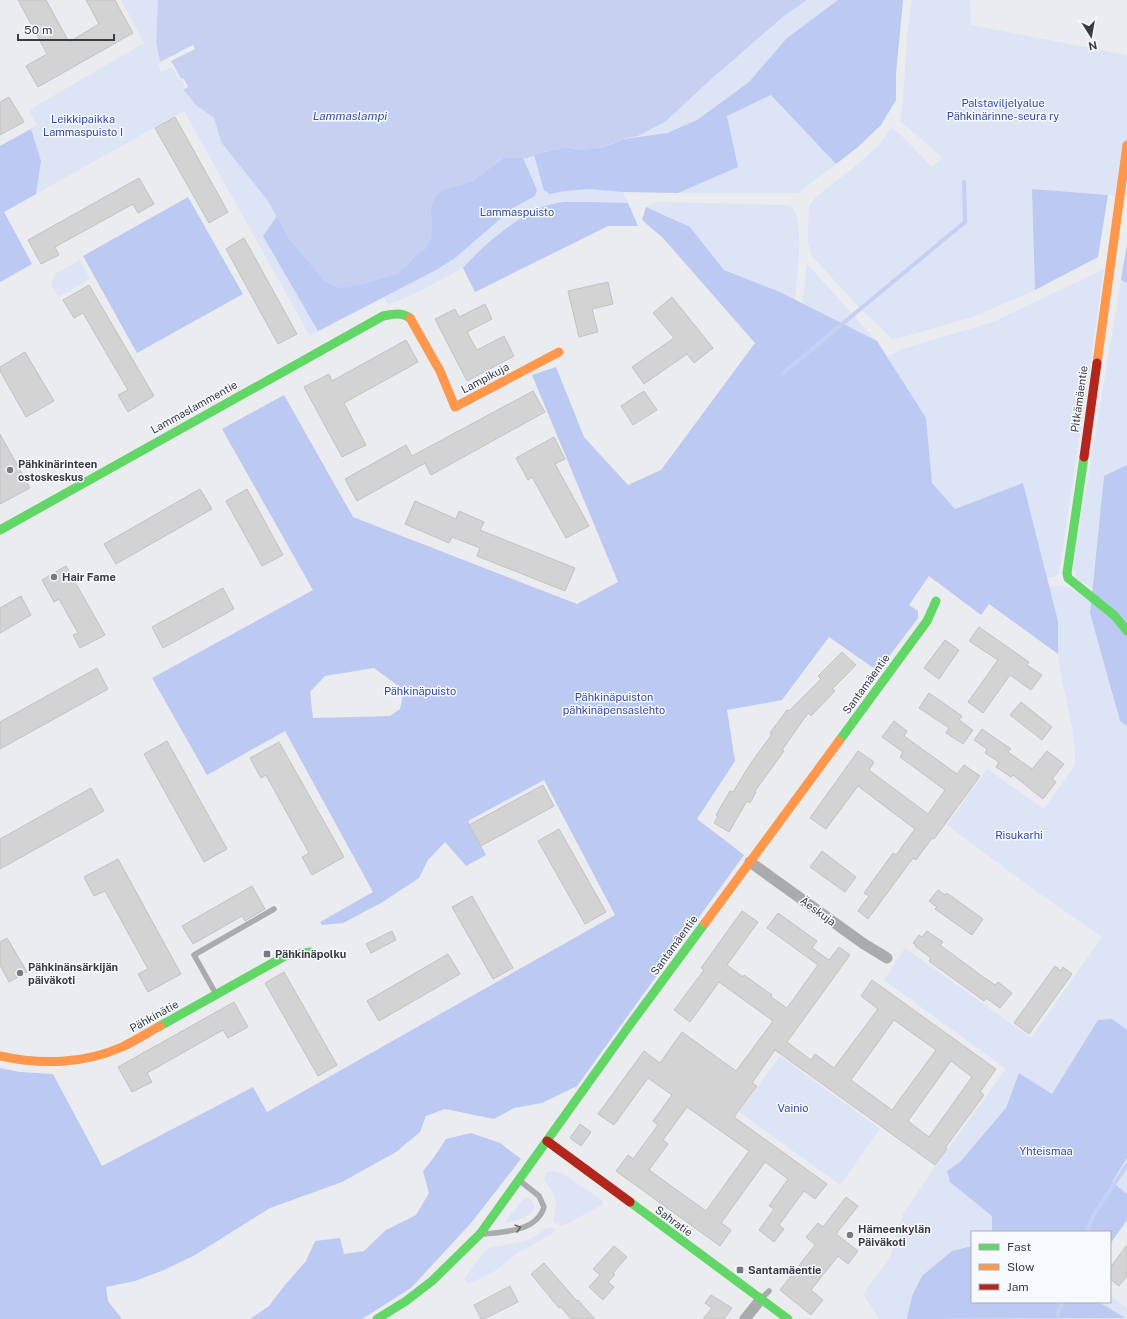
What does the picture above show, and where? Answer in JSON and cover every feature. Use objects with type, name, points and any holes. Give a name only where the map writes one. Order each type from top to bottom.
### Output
[{"type":"street","name":"Pitkämäentie","points":[[1127,145],[1067,572],[1068,578],[1072,582],[1115,616],[1127,631]]},
{"type":"street","name":"Lammaslammentie","points":[[0,530],[383,316],[394,313],[403,313]]},
{"type":"street","name":"Lampikuja","points":[[403,313],[411,319],[440,371],[456,407],[559,352]]},
{"type":"street","name":"Santamäentie","points":[[378,1319],[401,1306],[427,1286],[460,1256],[480,1234],[629,1026],[927,620],[936,601]]},
{"type":"street","name":"Äeskuja","points":[[750,862],[864,944],[887,958]]},
{"type":"street","name":"Pähkinätie","points":[[0,1056],[26,1061],[52,1062],[85,1059],[103,1054],[122,1047],[285,956],[310,952]]},
{"type":"street","name":"Sahratie","points":[[547,1141],[765,1295],[788,1319]]},
{"type":"street","points":[[745,1319],[765,1295]]},
{"type":"lane","points":[[216,995],[194,954],[274,910]]},
{"type":"lane","points":[[480,1234],[515,1230],[525,1227],[538,1218],[544,1207],[542,1201],[518,1180]]},
{"type":"green space","name":"Lammaspuisto","points":[[121,0],[158,0],[156,42],[183,78],[205,112],[214,118],[221,142],[268,201],[289,239],[518,158],[528,158],[539,153],[604,147],[638,226],[608,226],[475,292],[463,268],[418,292],[388,305],[384,297],[310,336],[184,111],[4,212],[32,264],[0,282],[0,146],[37,125],[29,110],[144,43]]},
{"type":"green space","points":[[807,0],[838,0],[786,39],[749,82],[697,120],[667,133],[638,136],[665,122],[708,82],[784,16]]},
{"type":"green space","points":[[838,0],[903,0],[896,74],[896,100],[881,125],[858,147],[836,164],[771,95],[727,116],[738,167],[678,193],[623,192],[589,189],[550,194],[544,190],[534,155],[566,147],[582,150],[604,147],[623,139],[667,133],[697,120],[749,82],[786,39]]},
{"type":"green space","name":"Palstaviljelyalue Pähkinärinne-seura ry","points":[[912,0],[970,0],[971,25],[1127,55],[1127,145],[1121,196],[1032,189],[1035,290],[973,317],[893,340],[856,304],[811,255],[808,243],[809,206],[817,196],[858,164],[880,144],[891,127],[901,135],[932,167],[943,158],[900,121],[903,100],[907,36]]},
{"type":"green space","points":[[771,95],[836,164],[798,193],[678,193],[737,167],[727,116]]},
{"type":"green space","points":[[31,129],[41,161],[36,194],[4,212],[32,264],[0,282],[0,146]]},
{"type":"green space","points":[[503,158],[523,158],[537,190],[535,196],[513,208],[455,258],[436,270],[318,331],[263,236],[277,216],[289,239],[406,266],[417,254],[425,249],[432,223],[430,209],[434,197],[447,188],[474,180]]},
{"type":"green space","points":[[1032,189],[1108,195],[1098,257],[1035,290]]},
{"type":"green space","points":[[188,197],[243,294],[137,353],[83,256]]},
{"type":"green space","points":[[564,202],[628,203],[638,226],[608,226],[475,292],[463,268],[501,232],[512,224],[535,210],[552,204]]},
{"type":"green space","points":[[657,202],[787,205],[791,207],[797,218],[799,229],[795,300],[780,292],[724,270],[690,227],[646,207]]},
{"type":"green space","name":"Pähkinäpuisto","points":[[646,207],[690,227],[724,270],[780,292],[877,341],[926,418],[932,483],[955,509],[1023,483],[1058,621],[1058,654],[989,604],[981,615],[929,576],[909,605],[918,611],[918,618],[878,671],[829,637],[782,700],[727,710],[735,761],[697,819],[744,855],[577,1086],[542,1103],[514,1108],[494,1119],[445,1109],[426,1116],[420,1132],[396,1152],[342,1182],[270,1208],[195,1255],[164,1270],[135,1281],[106,1287],[108,1301],[122,1319],[0,1319],[0,1068],[20,1072],[53,1074],[102,1166],[253,1087],[267,1112],[615,915],[544,780],[468,821],[486,855],[466,866],[445,842],[428,860],[419,878],[381,903],[343,923],[322,925],[320,922],[373,892],[285,731],[207,775],[152,678],[313,590],[222,429],[284,395],[353,517],[577,604],[618,582],[532,375],[556,367],[584,437],[628,485],[661,470],[755,343],[663,238],[642,220]],"holes":[[[374,668],[404,690],[400,709],[390,716],[313,718],[310,692],[325,676]]]},
{"type":"green space","points":[[1127,244],[1127,283],[1121,280]]},
{"type":"green space","points":[[80,260],[90,279],[58,297],[51,285],[55,274]]},
{"type":"green space","points":[[807,264],[877,341],[802,303]]},
{"type":"green space","points":[[1104,269],[1059,574],[1055,577],[1047,578],[1023,483],[955,509],[932,483],[926,418],[887,357],[902,349],[993,322]]},
{"type":"green space","points":[[1121,280],[1127,283],[1127,465],[1104,476],[1092,588],[1077,579],[1073,567]]},
{"type":"green space","points":[[1127,465],[1127,726],[1120,721],[1090,613],[1104,476]]},
{"type":"green space","name":"Yhteismaa","points":[[1062,586],[1072,589],[1091,601],[1119,721],[1127,726],[1127,1220],[1111,1243],[1111,1231],[971,1231],[971,1303],[1111,1303],[1111,1296],[1127,1308],[1127,1316],[1125,1319],[879,1319],[863,1294],[890,1257],[903,1214],[934,1168],[1006,1069],[884,980],[905,948],[1031,1038],[1102,937],[1033,889],[947,825],[987,769],[1044,809],[1075,765],[1072,728],[1058,654],[1058,621],[1049,587]]},
{"type":"green space","points":[[1112,1019],[1127,1030],[1127,1158],[1112,1182],[1127,1194],[1127,1220],[1111,1243],[1111,1231],[992,1231],[992,1216],[950,1182],[947,1171],[961,1161],[1006,1108],[1019,1073],[1052,1094],[1098,1020]]},
{"type":"green space","name":"Vainio","points":[[780,1056],[880,1129],[840,1185],[739,1112]]},
{"type":"green space","points":[[471,1133],[500,1143],[521,1159],[471,1223],[411,1288],[362,1319],[250,1319],[269,1306],[306,1261],[315,1241],[340,1238],[344,1254],[364,1251],[386,1230],[416,1215],[429,1193],[423,1171],[446,1139]]},
{"type":"green space","points":[[553,1171],[562,1173],[603,1201],[602,1205],[564,1225],[553,1222],[556,1204],[554,1195],[544,1179],[546,1173]]},
{"type":"green space","points":[[525,1197],[533,1202],[533,1210],[530,1214],[515,1221],[505,1222]]},
{"type":"green space","points":[[547,1228],[554,1228],[556,1231],[516,1254],[495,1271],[469,1284],[464,1279],[482,1254],[489,1248],[525,1241]]},
{"type":"green space","points":[[971,1246],[971,1303],[1100,1303],[1125,1318],[907,1319],[912,1296],[922,1276],[952,1251]]},
{"type":"water","name":"Lammaslampi","points":[[158,0],[807,0],[784,16],[708,82],[665,122],[638,136],[622,139],[604,147],[582,150],[566,147],[539,153],[528,158],[503,158],[474,180],[447,188],[434,197],[430,209],[432,223],[431,239],[425,249],[417,254],[398,274],[359,285],[338,288],[325,282],[289,239],[268,201],[221,142],[214,118],[196,105],[183,89],[188,87],[183,78],[181,79],[173,64],[162,70],[156,42]]},
{"type":"pier","points":[[193,45],[195,49],[171,61],[181,79],[183,78],[188,87],[182,90],[185,86],[182,80],[179,80],[172,67],[161,72],[158,63]]},
{"type":"building","points":[[18,0],[46,0],[69,42],[99,24],[86,0],[115,0],[133,33],[38,87],[26,66],[47,54]]},
{"type":"building","points":[[9,97],[24,122],[0,135],[0,102]]},
{"type":"building","points":[[175,117],[228,212],[209,223],[155,128]]},
{"type":"building","points":[[139,178],[154,204],[138,213],[133,204],[55,247],[59,255],[41,264],[28,240]]},
{"type":"building","points":[[244,238],[297,334],[278,344],[226,249]]},
{"type":"building","points":[[608,282],[613,304],[592,309],[598,332],[579,337],[568,291]]},
{"type":"building","points":[[89,285],[154,396],[128,412],[118,395],[128,390],[83,313],[74,318],[63,300]]},
{"type":"building","points":[[672,297],[713,348],[694,363],[687,354],[644,384],[632,367],[674,338],[653,313]]},
{"type":"building","points":[[485,304],[492,319],[467,332],[477,350],[504,336],[514,356],[467,381],[435,319],[455,309],[459,317]]},
{"type":"building","points":[[406,340],[418,362],[344,403],[366,445],[342,457],[304,387],[329,374],[332,381]]},
{"type":"building","points":[[25,352],[54,401],[26,417],[0,371],[0,367]]},
{"type":"building","points":[[533,391],[545,412],[431,475],[425,463],[357,501],[345,479],[406,445],[412,456]]},
{"type":"building","points":[[644,391],[657,410],[633,425],[621,406]]},
{"type":"building","name":"Pähkinärinteen ostoskeskus","points":[[0,434],[30,488],[0,504]]},
{"type":"building","points":[[554,437],[565,459],[555,464],[589,526],[566,538],[532,477],[528,480],[516,458]]},
{"type":"building","points":[[200,489],[212,509],[116,564],[104,544]]},
{"type":"building","points":[[247,489],[283,555],[262,566],[226,501]]},
{"type":"building","points":[[415,501],[456,519],[459,511],[484,522],[480,530],[575,568],[565,591],[477,556],[480,548],[452,537],[449,543],[405,524]]},
{"type":"building","points":[[66,566],[105,635],[80,648],[73,635],[78,633],[59,599],[54,602],[42,580]]},
{"type":"building","points":[[223,588],[234,609],[163,648],[152,627]]},
{"type":"building","points":[[21,596],[31,615],[0,633],[0,608]]},
{"type":"building","points":[[979,627],[1029,662],[1027,665],[1042,675],[1031,690],[1010,675],[983,713],[968,702],[998,660],[969,641]]},
{"type":"building","points":[[945,640],[959,650],[939,679],[924,668]]},
{"type":"building","points":[[842,652],[856,665],[832,689],[835,691],[811,716],[808,713],[782,750],[784,751],[755,791],[756,792],[750,803],[747,801],[729,832],[714,823],[718,816],[716,815],[730,791],[733,792],[749,766],[772,734],[770,733],[787,710],[789,711],[821,679],[818,676]]},
{"type":"building","points":[[97,668],[108,689],[0,749],[0,722]]},
{"type":"building","points":[[929,693],[962,716],[959,720],[973,730],[963,744],[946,733],[949,728],[919,708]]},
{"type":"building","points":[[1021,702],[1052,727],[1042,740],[1010,715]]},
{"type":"building","points":[[894,721],[907,731],[904,736],[957,774],[964,765],[980,776],[934,839],[932,838],[916,860],[913,858],[868,919],[858,911],[869,896],[864,893],[893,853],[896,855],[915,829],[858,786],[826,829],[810,818],[858,751],[874,762],[869,770],[928,814],[945,790],[900,757],[903,752],[882,737]]},
{"type":"building","points":[[982,729],[1011,749],[1008,752],[1032,769],[1047,751],[1064,764],[1052,779],[1056,782],[1043,799],[1013,775],[1011,777],[996,767],[999,762],[985,753],[987,749],[974,740]]},
{"type":"building","points":[[167,741],[227,849],[204,862],[144,754]]},
{"type":"building","points":[[279,742],[344,857],[312,875],[302,857],[309,853],[266,775],[261,778],[250,758]]},
{"type":"building","points":[[543,785],[554,806],[481,846],[469,825]]},
{"type":"building","points":[[91,788],[104,811],[0,869],[0,839]]},
{"type":"building","points":[[559,829],[606,912],[585,924],[538,841]]},
{"type":"building","points":[[822,851],[856,877],[845,892],[810,867]]},
{"type":"building","points":[[118,859],[181,974],[148,992],[138,974],[148,969],[105,891],[94,896],[84,877]]},
{"type":"building","points":[[252,886],[265,909],[245,921],[242,916],[193,944],[182,926]]},
{"type":"building","points":[[938,890],[945,895],[947,893],[983,919],[972,935],[935,909],[937,907],[929,901]]},
{"type":"building","points":[[472,896],[513,968],[493,979],[452,907]]},
{"type":"building","points":[[742,911],[758,922],[727,965],[772,995],[771,997],[787,1008],[818,965],[767,928],[778,913],[817,941],[812,948],[829,960],[839,947],[850,955],[787,1042],[811,1060],[815,1054],[834,1068],[878,1009],[861,996],[872,980],[996,1069],[980,1092],[984,1095],[945,1148],[947,1149],[935,1165],[775,1050],[752,1083],[757,1086],[734,1117],[827,1184],[815,1199],[804,1191],[779,1225],[784,1229],[774,1242],[759,1230],[774,1209],[769,1206],[788,1179],[765,1162],[721,1223],[731,1230],[720,1246],[616,1171],[628,1155],[633,1159],[658,1125],[653,1121],[672,1095],[648,1078],[614,1125],[598,1114],[644,1051],[660,1063],[682,1032],[736,1071],[773,1021],[719,982],[690,1022],[674,1010],[704,970],[701,968]],"holes":[[[894,1020],[936,1050],[892,1110],[851,1080]],[[951,1061],[972,1077],[929,1137],[908,1121]],[[687,1107],[749,1151],[706,1211],[649,1170],[668,1144],[663,1140]]]},
{"type":"building","points":[[392,931],[396,940],[371,953],[366,944]]},
{"type":"building","points":[[927,931],[943,942],[940,945],[982,976],[995,985],[998,982],[1012,993],[1000,1008],[986,998],[984,1001],[929,961],[931,958],[913,943],[919,935],[922,937]]},
{"type":"building","points":[[7,938],[27,972],[9,982],[0,965],[0,942]]},
{"type":"building","points":[[448,954],[460,974],[379,1021],[367,1001]]},
{"type":"building","points":[[1055,966],[1061,971],[1063,967],[1072,974],[1029,1034],[1014,1023]]},
{"type":"building","points":[[284,972],[337,1065],[318,1076],[265,983]]},
{"type":"building","points":[[234,1002],[248,1027],[228,1038],[223,1030],[147,1073],[152,1082],[132,1092],[118,1067]]},
{"type":"building","points":[[580,1124],[591,1132],[581,1146],[570,1138]]},
{"type":"building","points":[[846,1197],[858,1206],[836,1234],[858,1251],[848,1264],[838,1256],[811,1290],[823,1300],[811,1315],[780,1290],[815,1245],[806,1237],[818,1223],[823,1227]]},
{"type":"building","points":[[1127,1245],[1127,1276],[1119,1286],[1111,1280],[1111,1267]]},
{"type":"building","points":[[614,1246],[627,1257],[613,1273],[615,1275],[608,1282],[614,1287],[603,1300],[589,1287],[600,1275],[593,1269]]},
{"type":"building","points":[[544,1263],[595,1319],[571,1319],[561,1307],[559,1308],[531,1274]]},
{"type":"building","points":[[510,1286],[518,1302],[484,1319],[481,1319],[474,1305]]},
{"type":"building","points":[[711,1295],[732,1308],[724,1319],[703,1319],[712,1308],[705,1303]]},
{"type":"waterway","points":[[782,374],[965,222],[964,182]]},
{"type":"waterway","points":[[1087,1231],[1093,1216],[1127,1165]]},
{"type":"waterway","points":[[1056,1319],[1062,1303]]},
{"type":"traffic: fast","points":[[0,530],[383,316],[400,314],[410,318]]},
{"type":"traffic: fast","points":[[1084,457],[1067,573],[1068,578],[1115,616],[1127,631]]},
{"type":"traffic: fast","points":[[839,741],[927,621],[936,601]]},
{"type":"traffic: fast","points":[[377,1319],[406,1301],[432,1281],[480,1234],[629,1026],[705,923]]},
{"type":"traffic: fast","points":[[160,1026],[285,956],[310,952]]},
{"type":"traffic: fast","points":[[630,1202],[788,1319]]},
{"type":"traffic: slow","points":[[1097,363],[1127,145]]},
{"type":"traffic: slow","points":[[410,318],[440,371],[455,407],[559,352]]},
{"type":"traffic: slow","points":[[705,923],[839,741]]},
{"type":"traffic: slow","points":[[0,1056],[46,1062],[77,1060],[107,1053],[122,1047],[160,1026]]},
{"type":"traffic: jam","points":[[1084,457],[1097,363]]},
{"type":"traffic: jam","points":[[547,1141],[630,1202]]},
{"type":"place","name":"Pähkinärinteen ostoskeskus","points":[[10,470]]},
{"type":"place","name":"Hair Fame","points":[[54,577]]},
{"type":"place","name":"Pähkinäpolku","points":[[267,954]]},
{"type":"place","name":"Pähkinänsärkijän päiväkoti","points":[[20,973]]},
{"type":"place","name":"Hämeenkylän Päiväkoti","points":[[850,1235]]},
{"type":"place","name":"Santamäentie","points":[[740,1270]]},
{"type":"park label","name":"Leikkipaikka Lammaspuisto I","points":[[83,125]]},
{"type":"park label","name":"Pähkinäpuiston pähkinäpensaslehto","points":[[614,703]]},
{"type":"park label","name":"Risukarhi","points":[[1019,835]]}]
